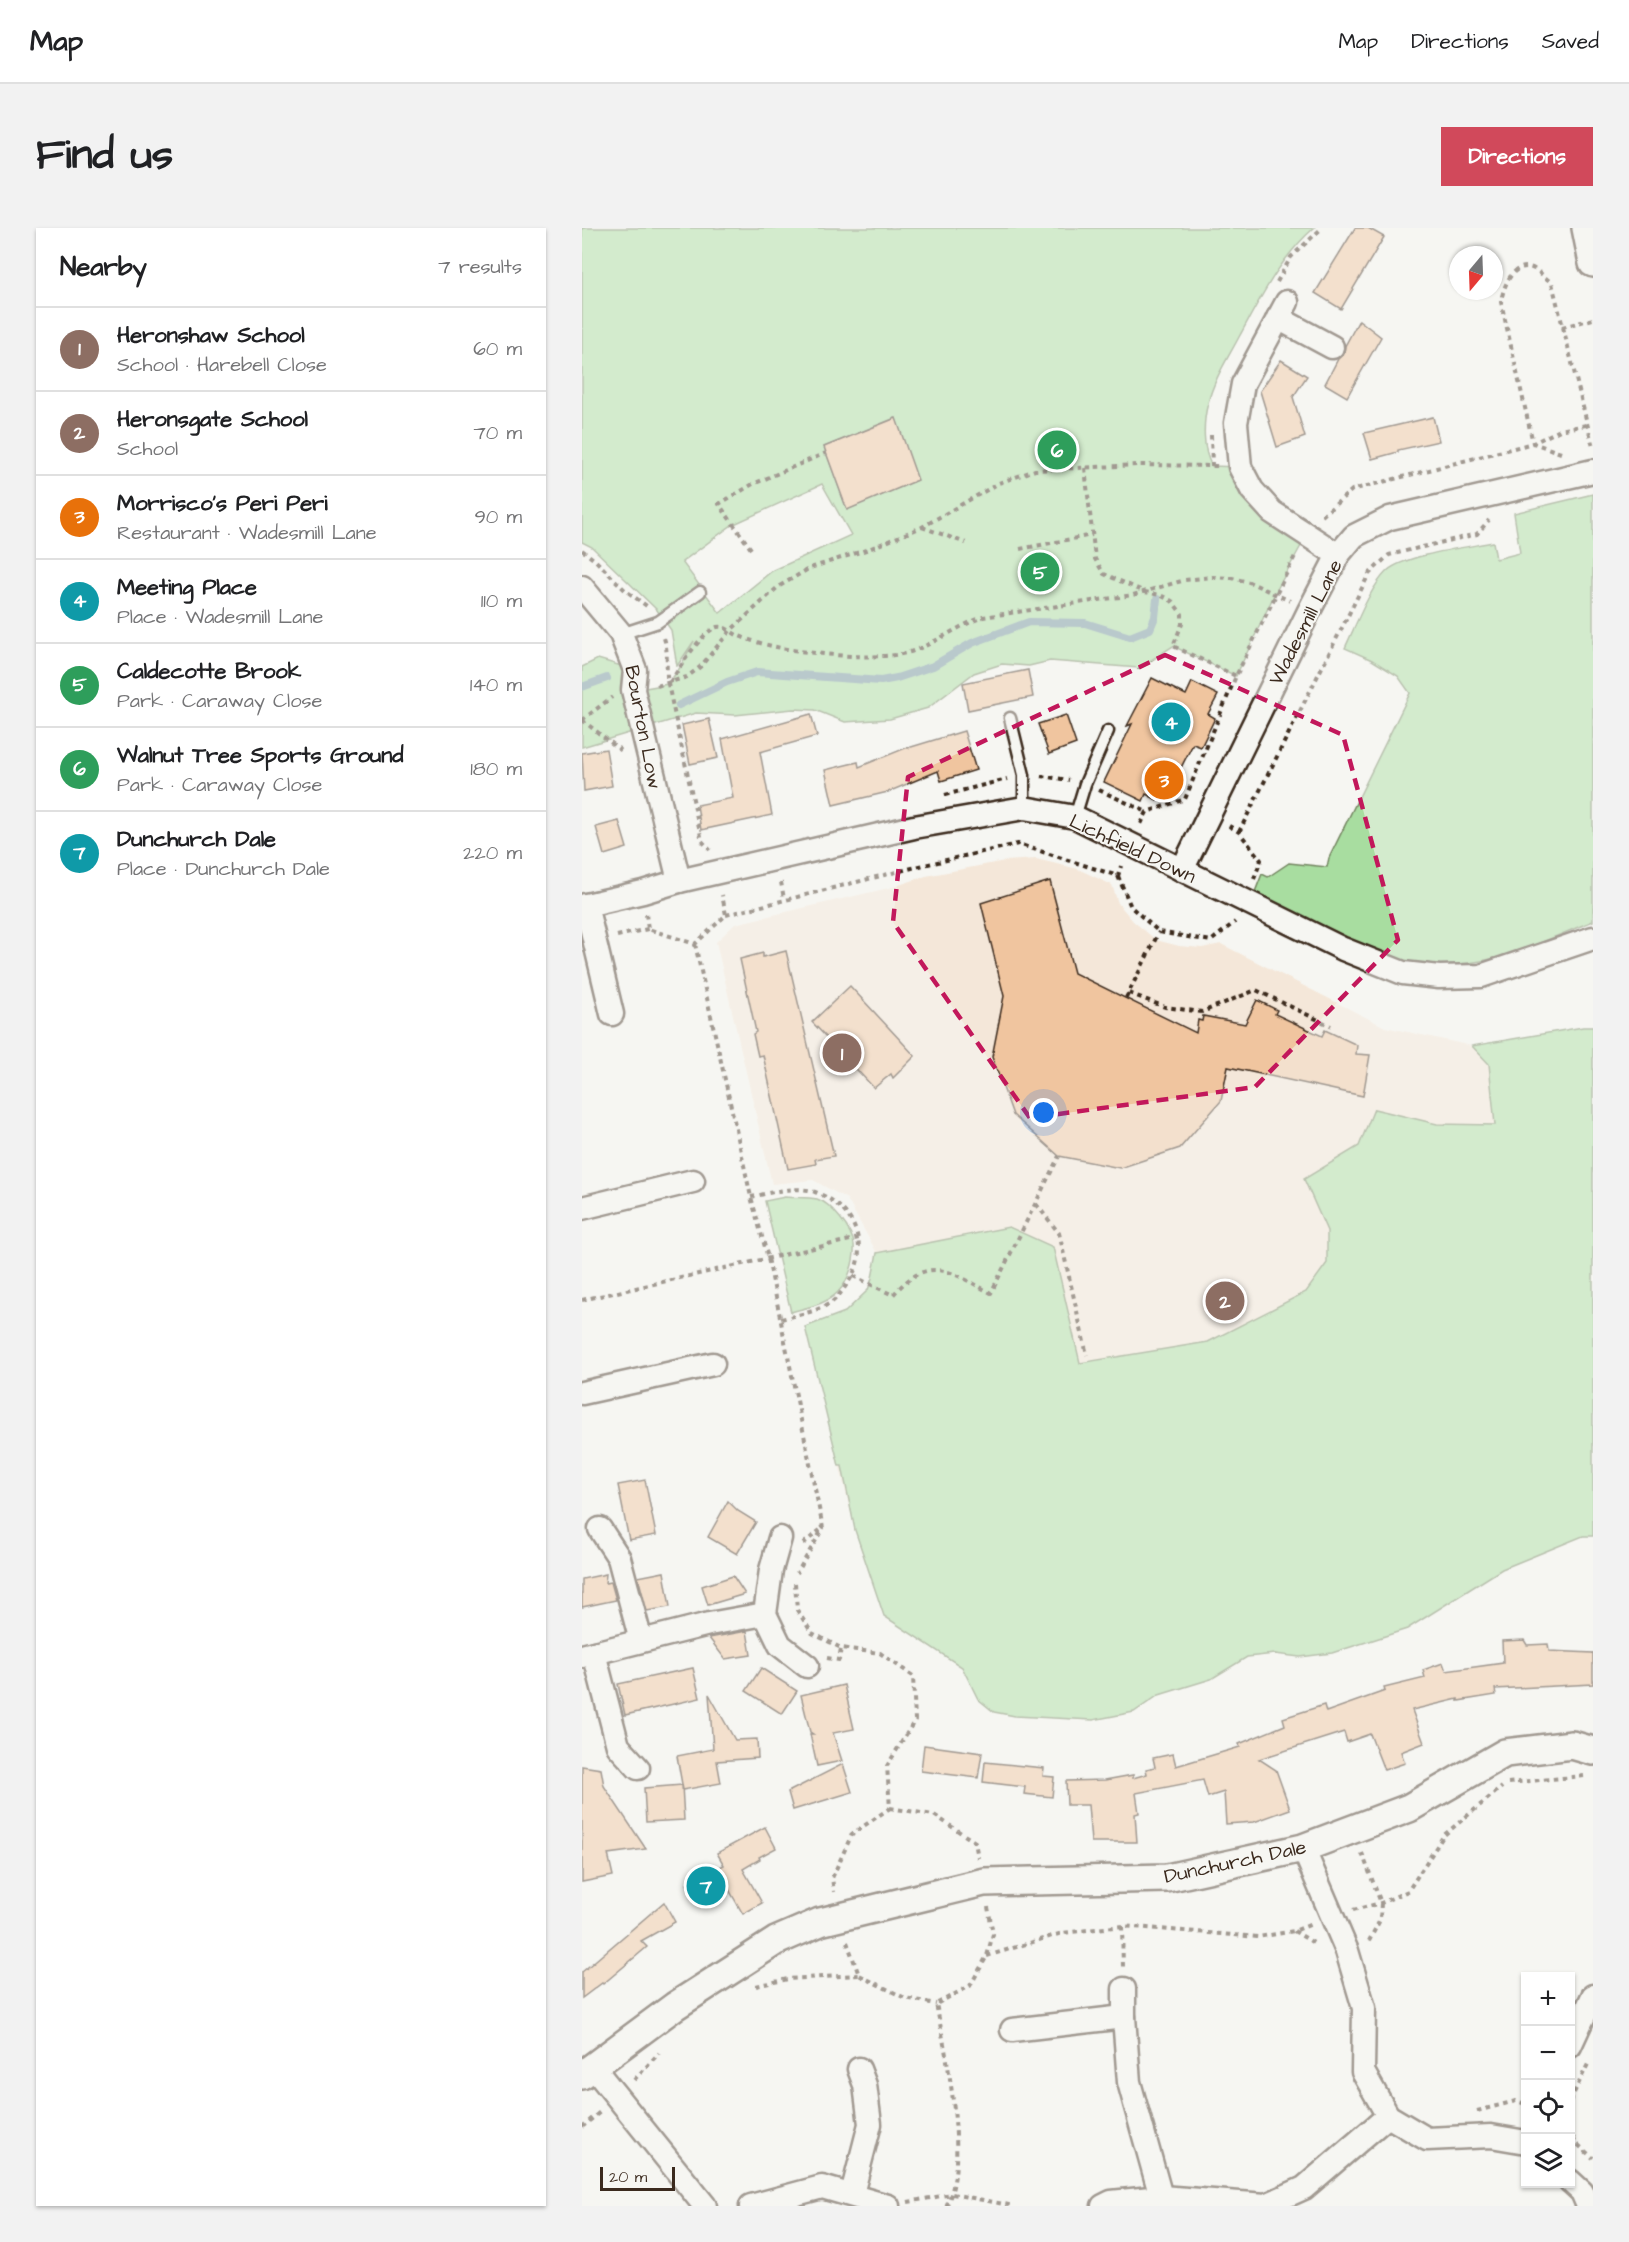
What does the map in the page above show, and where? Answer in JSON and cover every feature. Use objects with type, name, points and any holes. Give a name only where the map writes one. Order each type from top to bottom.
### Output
[{"type":"street","points":[[1586,228],[1593,263]]},
{"type":"street","points":[[1332,347],[1283,310],[1243,384],[1236,423],[1240,467],[1252,490],[1272,512],[1338,555]]},
{"type":"street","name":"Wadesmill Lane","points":[[1182,870],[1309,611],[1338,555],[1354,536],[1390,518],[1593,471]]},
{"type":"street","name":"Bourton Low","points":[[582,587],[621,634],[635,670],[633,690],[679,881]]},
{"type":"street","name":"Lichfield Down","points":[[612,1014],[584,905],[914,827],[1024,808],[1075,817],[1343,949],[1402,973],[1439,977],[1481,976],[1593,938]]},
{"type":"street","points":[[582,1208],[693,1181]]},
{"type":"street","points":[[582,1393],[713,1364]]},
{"type":"street","points":[[600,1529],[619,1558],[640,1641]]},
{"type":"street","points":[[780,1538],[771,1570],[765,1614],[780,1645],[807,1666]]},
{"type":"street","points":[[638,1768],[618,1746],[588,1655],[709,1624],[765,1614]]},
{"type":"street","name":"Dunchurch Dale","points":[[587,2071],[675,2006],[777,1941],[838,1916],[984,1882],[1167,1878],[1303,1848],[1409,1808],[1505,1753],[1572,1745],[1593,1751]]},
{"type":"street","points":[[1303,1848],[1347,1951],[1364,2008],[1363,2072],[1388,2116],[1427,2139],[1491,2136],[1521,2141]]},
{"type":"street","points":[[1124,1989],[1129,2082],[1161,2197]]},
{"type":"street","points":[[1575,2035],[1593,1996]]},
{"type":"street","points":[[1012,2030],[1124,2017]]},
{"type":"street","points":[[852,2194],[870,2124],[865,2085],[859,2068]]},
{"type":"street","points":[[587,2071],[618,2097],[705,2206]]},
{"type":"street","points":[[1103,2206],[1111,2202],[1161,2197],[1266,2206],[1304,2188],[1388,2116]]},
{"type":"street","points":[[1575,2186],[1582,2192],[1588,2206]]},
{"type":"street","points":[[751,2206],[822,2187],[888,2206]]},
{"type":"lane","points":[[621,634],[658,622],[700,592]]},
{"type":"lane","points":[[1010,718],[1024,775],[1024,808]]},
{"type":"lane","points":[[1075,817],[1085,784],[1108,731]]},
{"type":"path","points":[[1533,443],[1501,302],[1503,289],[1508,279],[1518,270],[1528,267],[1539,272],[1551,283],[1593,449],[1583,451]]},
{"type":"path","points":[[1562,327],[1593,319]]},
{"type":"path","points":[[726,915],[784,899],[1018,844],[1118,876],[1129,843],[1147,812],[1185,799],[1236,675],[1275,593],[1315,522],[1352,490],[1533,443],[1560,430],[1586,425]]},
{"type":"path","points":[[1533,443],[1564,454]]},
{"type":"path","points":[[751,549],[719,504],[753,484],[826,453]]},
{"type":"path","points":[[1240,467],[1138,465],[1035,470],[999,483],[922,527],[869,549],[810,568],[778,586],[730,631],[700,667],[687,676],[668,684],[704,635],[718,627],[730,631],[740,636],[781,648],[853,656],[886,656],[912,651],[982,617],[1133,595],[1185,580],[1212,577],[1249,582],[1309,611]]},
{"type":"path","points":[[1085,468],[1095,559],[1104,574],[1145,592],[1173,601],[1182,614],[1182,624],[1173,646],[1236,675]]},
{"type":"path","points":[[1239,832],[1369,574],[1389,555],[1477,534],[1495,513]]},
{"type":"path","points":[[922,527],[966,543]]},
{"type":"path","points":[[1020,549],[1092,535]]},
{"type":"path","points":[[582,719],[625,754]]},
{"type":"path","points":[[779,872],[784,899]]},
{"type":"path","points":[[1126,998],[1159,932]]},
{"type":"path","points":[[694,944],[751,1197],[768,1258],[823,1528],[795,1576],[797,1610],[812,1633],[841,1648],[880,1653],[914,1677],[915,1720],[887,1766],[890,1808]]},
{"type":"path","points":[[1129,993],[1165,1007],[1202,1012],[1256,990],[1330,1026]]},
{"type":"path","points":[[853,1276],[894,1295],[905,1281],[922,1272],[937,1269],[950,1271],[991,1293],[1059,1156]]},
{"type":"path","points":[[751,1197],[782,1190],[812,1191],[833,1200],[849,1216],[860,1238],[853,1276],[831,1303],[816,1310],[781,1319]]},
{"type":"path","points":[[1036,1204],[1059,1233],[1087,1355]]},
{"type":"path","points":[[582,1300],[860,1238]]},
{"type":"path","points":[[746,1989],[788,1978],[859,1975],[905,1998],[936,2004],[970,1986],[987,1956],[993,1934],[984,1882],[975,1842],[934,1815],[890,1808],[852,1834],[832,1878],[838,1916],[859,1975]]},
{"type":"path","points":[[1353,1829],[1381,1903],[1380,1920],[1369,1940],[1371,1950]]},
{"type":"path","points":[[1122,1926],[1124,1989]]},
{"type":"path","points":[[936,2004],[949,2067],[957,2153],[952,2194],[946,2206]]},
{"type":"path","points":[[582,2127],[618,2097],[664,2048]]},
{"type":"path","points":[[1575,2091],[1593,2053]]},
{"type":"path","points":[[1475,2112],[1516,2101],[1521,2102]]},
{"type":"path","points":[[1572,2134],[1575,2142],[1593,2158]]},
{"type":"path","points":[[888,2206],[952,2194],[1014,2206]]},
{"type":"highlighted area","points":[[1165,655],[1343,735],[1398,940],[1255,1087],[1030,1118],[893,922],[908,777]]},
{"type":"shaded area","points":[[1036,859],[1078,869],[1112,885],[1118,903],[1133,921],[1156,940],[1179,946],[1202,948],[1221,944],[1385,1027],[1472,1046],[1593,1027],[1593,1536],[1583,1536],[1502,1569],[1407,1629],[1332,1653],[1300,1657],[1275,1654],[1247,1657],[1211,1679],[1159,1695],[1134,1712],[1093,1720],[1015,1716],[994,1712],[978,1699],[962,1667],[884,1616],[855,1530],[805,1327],[845,1312],[868,1290],[877,1253],[847,1199],[813,1180],[772,1184],[716,942],[735,924],[893,887],[926,876],[1005,861]]},
{"type":"green space","points":[[582,228],[1314,228],[1291,252],[1263,293],[1218,377],[1206,410],[1205,444],[1212,466],[1240,467],[1307,535],[1275,593],[1236,676],[1173,646],[1139,668],[1050,661],[1029,666],[1002,664],[974,673],[928,708],[890,719],[845,722],[815,710],[793,709],[735,715],[696,713],[582,747],[582,667],[598,659],[635,670],[634,690],[668,684],[694,641],[677,666],[671,630],[657,610],[592,547],[582,542]],"holes":[[[895,418],[917,480],[847,509],[824,447]],[[822,484],[851,535],[772,571],[720,613],[682,562],[732,525]]]},
{"type":"green space","points":[[1593,494],[1593,921],[1538,944],[1495,958],[1462,964],[1423,964],[1404,961],[1366,948],[1328,931],[1255,892],[1262,874],[1268,877],[1289,863],[1327,867],[1329,858],[1410,693],[1398,676],[1372,660],[1345,648],[1363,608],[1380,579],[1387,571],[1408,560],[1453,549],[1493,542],[1496,559],[1520,553],[1514,513]]},
{"type":"green space","points":[[1593,1027],[1593,1536],[1583,1536],[1502,1569],[1407,1629],[1332,1653],[1300,1657],[1275,1654],[1247,1657],[1211,1679],[1159,1695],[1134,1712],[1093,1720],[1015,1716],[994,1712],[978,1699],[962,1667],[884,1616],[855,1530],[842,1466],[839,1466],[805,1327],[845,1312],[868,1290],[877,1253],[1009,1227],[1053,1247],[1080,1363],[1208,1342],[1306,1292],[1327,1263],[1327,1231],[1304,1179],[1359,1146],[1374,1109],[1437,1124],[1495,1125],[1489,1064],[1472,1046]]},
{"type":"green space","points":[[785,1197],[813,1198],[829,1206],[846,1225],[854,1245],[851,1270],[838,1292],[822,1303],[791,1312],[765,1201]]},
{"type":"building","points":[[1355,228],[1368,228],[1384,237],[1341,309],[1315,293]]},
{"type":"building","points":[[1359,320],[1381,337],[1347,397],[1325,384],[1338,359],[1344,353],[1345,346]]},
{"type":"building","points":[[1281,360],[1307,376],[1293,397],[1305,437],[1277,447],[1260,391]]},
{"type":"building","points":[[1433,417],[1439,441],[1398,450],[1398,452],[1372,459],[1364,433]]},
{"type":"building","points":[[896,418],[918,480],[847,510],[824,447]]},
{"type":"building","points":[[1028,670],[1033,697],[968,710],[963,683]]},
{"type":"building","points":[[1152,678],[1186,695],[1192,682],[1218,695],[1208,714],[1215,718],[1201,747],[1193,744],[1168,793],[1162,791],[1157,800],[1146,794],[1143,801],[1104,782],[1132,724],[1127,726]]},
{"type":"building","points":[[811,714],[817,736],[760,752],[772,815],[701,830],[697,805],[733,798],[722,739]]},
{"type":"building","points":[[1066,715],[1076,744],[1049,754],[1038,724]]},
{"type":"building","points":[[709,719],[718,758],[690,764],[682,725]]},
{"type":"building","points":[[964,731],[976,770],[941,781],[938,771],[888,792],[833,805],[825,770],[858,762],[859,767],[908,747]]},
{"type":"building","points":[[606,749],[612,786],[584,791],[582,753]]},
{"type":"building","points":[[619,821],[627,848],[604,855],[596,827]]},
{"type":"building","points":[[1050,881],[1074,973],[1196,1033],[1198,1020],[1202,1021],[1203,1016],[1245,1024],[1257,1000],[1277,1010],[1275,1014],[1322,1036],[1325,1030],[1357,1045],[1356,1054],[1370,1055],[1363,1096],[1228,1067],[1221,1101],[1180,1148],[1120,1168],[1059,1156],[1013,1115],[992,1057],[1004,996],[981,903]]},
{"type":"building","points":[[786,951],[834,1156],[815,1159],[816,1164],[788,1169],[763,1055],[758,1056],[753,1034],[756,1032],[740,959],[763,953],[763,957]]},
{"type":"building","points":[[850,986],[915,1056],[893,1078],[891,1074],[874,1088],[812,1022]]},
{"type":"building","points":[[645,1480],[656,1535],[629,1540],[618,1485]]},
{"type":"building","points":[[728,1501],[738,1511],[756,1522],[737,1554],[708,1537]]},
{"type":"building","points":[[664,1572],[670,1607],[647,1611],[638,1577]]},
{"type":"building","points":[[606,1574],[605,1583],[611,1582],[616,1600],[582,1607],[582,1579]]},
{"type":"building","points":[[733,1576],[745,1594],[708,1605],[702,1586]]},
{"type":"building","points":[[747,1631],[751,1655],[725,1659],[709,1638]]},
{"type":"building","points":[[1524,1640],[1527,1645],[1548,1644],[1549,1651],[1593,1653],[1593,1684],[1495,1689],[1496,1695],[1458,1701],[1458,1699],[1412,1710],[1424,1743],[1401,1752],[1405,1763],[1384,1770],[1370,1734],[1347,1742],[1344,1732],[1259,1759],[1276,1770],[1290,1809],[1254,1822],[1226,1824],[1224,1792],[1208,1797],[1203,1780],[1136,1793],[1139,1813],[1135,1814],[1137,1842],[1091,1842],[1088,1805],[1067,1805],[1066,1781],[1105,1780],[1133,1775],[1133,1778],[1147,1774],[1146,1769],[1155,1767],[1153,1758],[1173,1754],[1176,1766],[1240,1747],[1239,1744],[1285,1725],[1283,1718],[1324,1705],[1326,1712],[1385,1691],[1384,1688],[1425,1678],[1423,1670],[1443,1663],[1446,1671],[1503,1663],[1502,1641]]},
{"type":"building","points":[[693,1668],[700,1698],[625,1715],[618,1684]]},
{"type":"building","points":[[761,1668],[797,1691],[782,1714],[746,1691]]},
{"type":"building","points":[[844,1685],[854,1729],[833,1733],[842,1761],[817,1766],[810,1734],[813,1734],[810,1732],[801,1695]]},
{"type":"building","points":[[709,1694],[735,1740],[757,1739],[758,1758],[717,1761],[721,1783],[683,1790],[677,1756],[713,1749]]},
{"type":"building","points":[[924,1745],[982,1753],[978,1778],[921,1771]]},
{"type":"building","points":[[985,1762],[1044,1768],[1043,1776],[1054,1777],[1052,1797],[1024,1794],[1025,1787],[983,1782]]},
{"type":"building","points":[[843,1764],[852,1792],[793,1810],[788,1792]]},
{"type":"building","points":[[582,1766],[601,1769],[604,1786],[646,1849],[608,1854],[613,1876],[582,1882]]},
{"type":"building","points":[[682,1785],[684,1820],[646,1822],[644,1788]]},
{"type":"building","points":[[765,1827],[776,1848],[743,1869],[762,1903],[743,1914],[728,1888],[697,1903],[687,1884],[724,1865],[717,1853]]},
{"type":"building","points":[[664,1902],[675,1922],[641,1941],[647,1947],[603,1984],[582,1998],[582,1972]]},
{"type":"waterway","points":[[679,705],[727,682],[757,672],[881,681],[897,678],[933,666],[972,643],[1029,622],[1085,623],[1130,637],[1150,629],[1155,617],[1157,599]]},
{"type":"waterway","points":[[582,687],[607,678]]},
{"type":"place","name":"Walnut Tree Sports Ground","points":[[1057,450]]},
{"type":"place","name":"Caldecotte Brook","points":[[1040,572]]},
{"type":"place","name":"Meeting Place","points":[[1171,722]]},
{"type":"place","name":"Morrisco's Peri Peri","points":[[1164,780]]},
{"type":"place","name":"Heronshaw School","points":[[842,1053]]},
{"type":"place","name":"Heronsgate School","points":[[1225,1301]]},
{"type":"place","name":"Dunchurch Dale","points":[[706,1886]]}]
